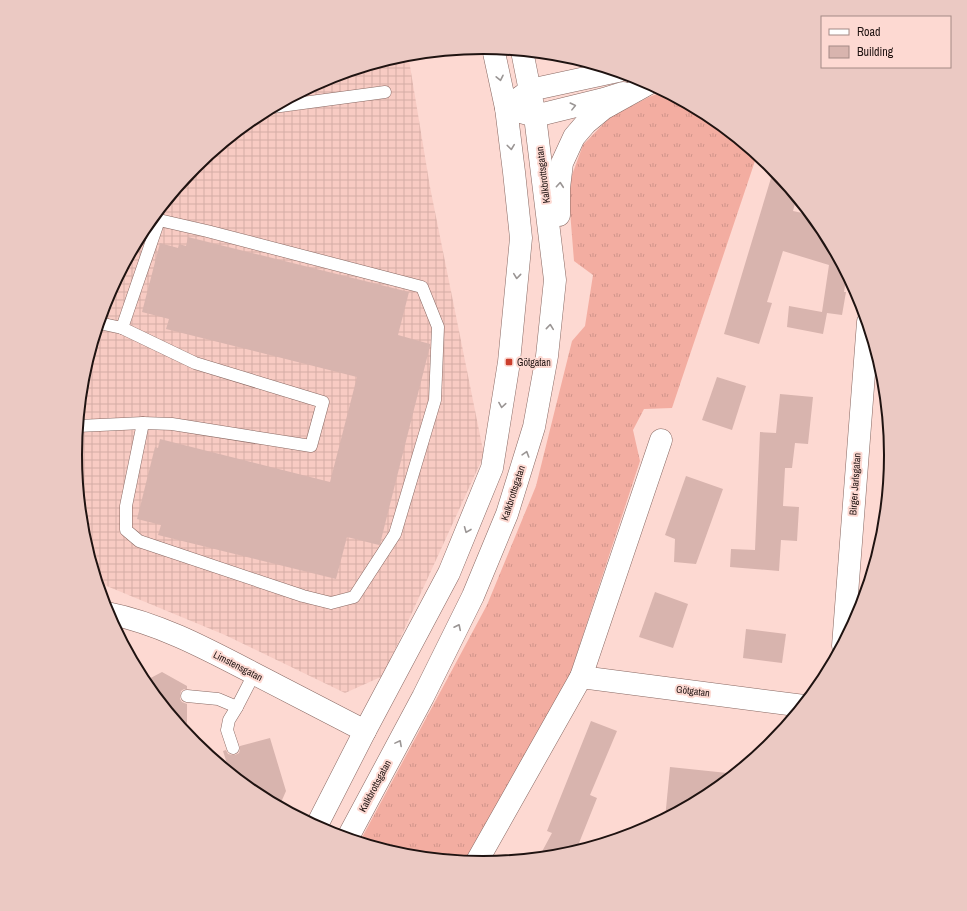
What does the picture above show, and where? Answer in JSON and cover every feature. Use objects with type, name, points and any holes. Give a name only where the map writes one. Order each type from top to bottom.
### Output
[{"type":"main road","points":[[319,821],[449,573],[492,468],[509,362],[521,238],[506,108],[494,54]]},
{"type":"main road","name":"Kalkbrottsgatan","points":[[350,834],[423,697],[473,596],[507,514],[534,427],[547,356],[555,280],[535,116],[523,56]]},
{"type":"main road","points":[[506,108],[530,90],[607,73]]},
{"type":"main road","points":[[506,108],[535,116],[604,99],[641,87]]},
{"type":"main road","points":[[555,280],[559,188],[562,163],[574,137],[586,123],[604,109],[643,87]]},
{"type":"main road","name":"Birger Jarlsgatan","points":[[844,633],[867,337]]},
{"type":"main road","points":[[479,857],[581,677],[661,440]]},
{"type":"main road","name":"Limstensgatan","points":[[115,615],[167,632],[203,647],[365,731]]},
{"type":"main road","name":"Götgatan","points":[[581,677],[798,705]]},
{"type":"lane","points":[[288,105],[385,92]]},
{"type":"lane","points":[[122,328],[159,220],[422,287],[438,327],[434,400],[395,534],[354,597],[331,604],[139,541],[126,530],[126,506],[143,423]]},
{"type":"lane","points":[[83,426],[143,423],[172,424],[311,446],[323,402],[195,363],[122,328],[104,324]]},
{"type":"lane","points":[[232,748],[227,730],[229,720],[238,707],[254,674]]},
{"type":"lane","points":[[187,696],[218,699],[238,707]]},
{"type":"shaded area","points":[[409,61],[430,187],[484,455],[383,676],[345,693],[225,635],[103,584],[85,508],[82,456],[85,403],[103,326],[123,278],[150,232],[182,191],[219,154],[260,122],[306,95],[354,75]]},
{"type":"green space","points":[[658,94],[684,108],[728,137],[755,161],[672,408],[644,409],[633,430],[640,461],[565,690],[470,856],[431,854],[362,838],[487,605],[536,486],[572,341],[585,326],[593,275],[574,261],[568,186],[583,145],[610,117]]},
{"type":"building","points":[[771,178],[773,179],[795,203],[793,211],[804,213],[817,232],[844,278],[846,282],[844,292],[846,292],[842,315],[827,313],[823,334],[787,327],[789,306],[822,312],[829,265],[783,251],[767,302],[772,303],[759,344],[724,334]]},
{"type":"building","points":[[188,237],[409,292],[398,335],[430,344],[430,346],[380,544],[347,537],[336,579],[158,535],[161,525],[137,519],[155,447],[158,448],[160,439],[330,482],[357,377],[166,329],[169,319],[142,312],[160,243],[178,248],[179,244],[186,246]]},
{"type":"building","points":[[717,377],[746,386],[732,430],[702,420]]},
{"type":"building","points":[[780,394],[813,397],[808,444],[795,443],[792,468],[785,468],[783,506],[799,507],[797,541],[781,540],[779,571],[730,567],[731,549],[755,550],[760,432],[776,433]]},
{"type":"building","points":[[686,476],[723,489],[696,564],[674,562],[675,539],[665,535]]},
{"type":"building","points":[[655,592],[688,604],[673,648],[639,637]]},
{"type":"building","points":[[746,629],[786,634],[782,663],[743,658]]},
{"type":"building","points":[[162,672],[187,686],[187,689],[181,691],[180,699],[182,702],[187,704],[187,725],[165,700],[150,678]]},
{"type":"building","points":[[591,721],[617,731],[590,795],[597,798],[578,845],[541,853],[552,833],[547,831]]},
{"type":"building","points":[[270,738],[286,791],[281,802],[260,789],[227,764],[223,751],[226,750],[228,754],[235,755],[239,753],[240,746]]},
{"type":"building","points":[[670,767],[729,773],[707,789],[666,813]]},
{"type":"place","name":"Götgatan","points":[[509,362]]}]
